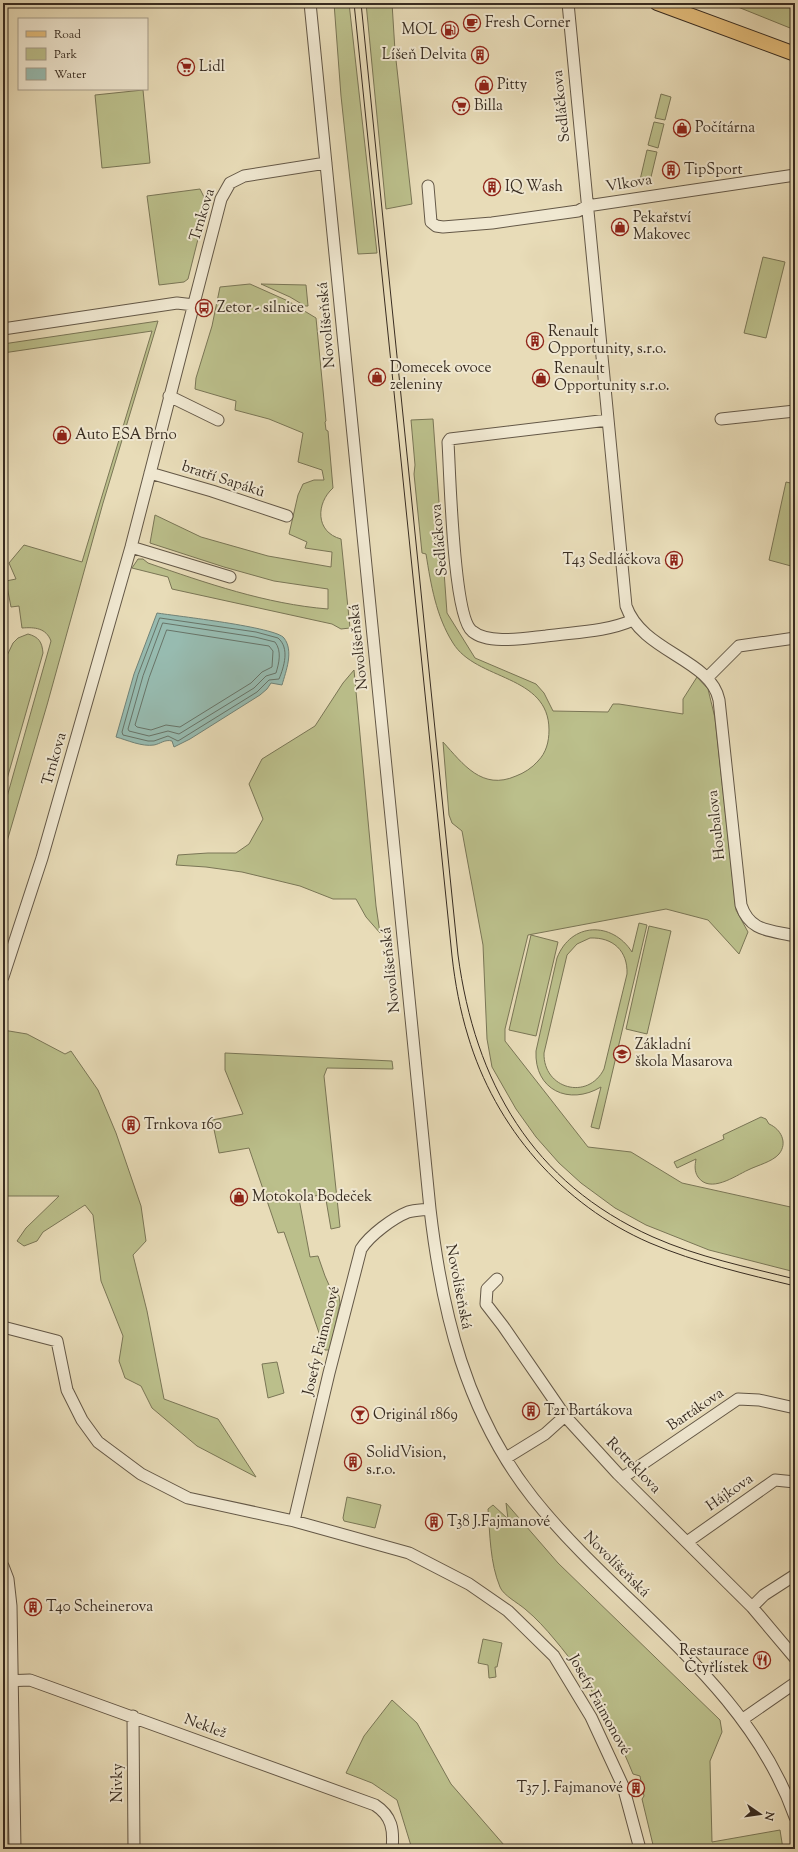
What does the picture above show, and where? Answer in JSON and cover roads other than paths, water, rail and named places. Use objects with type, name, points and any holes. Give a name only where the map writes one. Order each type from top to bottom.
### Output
[{"type":"main road","points":[[657,3],[795,54]]},
{"type":"street","name":"Novolíšeňská","points":[[310,3],[430,1209],[441,1286],[455,1346],[472,1393],[506,1458],[523,1485],[552,1520],[589,1560],[701,1670],[743,1719],[778,1775],[795,1817]]},
{"type":"street","name":"Sedláčkova","points":[[568,3],[626,606],[633,620],[648,637],[707,678]]},
{"type":"street","name":"Trnkova","points":[[3,977],[42,858],[131,547],[169,396],[220,203],[225,190],[230,183],[244,176],[326,163]]},
{"type":"street","name":"Vlkova","points":[[587,206],[795,175]]},
{"type":"street","points":[[428,186],[431,222],[440,227],[572,212],[587,206]]},
{"type":"street","points":[[3,329],[177,303],[194,305]]},
{"type":"street","points":[[169,396],[218,420]]},
{"type":"street","points":[[721,419],[795,411]]},
{"type":"street","name":"Sedláčkova","points":[[608,420],[450,439],[448,442],[452,521],[461,606],[467,625],[472,632],[483,637],[500,639],[518,639],[613,628],[633,620]]},
{"type":"street","name":"bratří Sapáků","points":[[150,473],[212,490],[288,516]]},
{"type":"street","points":[[131,547],[230,577]]},
{"type":"street","points":[[707,678],[739,646],[795,638]]},
{"type":"street","name":"Houbalova","points":[[707,678],[716,688],[719,700],[739,896],[743,912],[746,918],[756,926],[795,936]]},
{"type":"street","name":"Josefy Faimonové","points":[[294,1521],[329,1373],[361,1249],[376,1233],[404,1214],[412,1211],[430,1209]]},
{"type":"street","name":"Rotreklova","points":[[497,1278],[487,1289],[486,1304],[503,1326],[565,1416],[622,1478],[752,1607],[795,1658]]},
{"type":"street","name":"Josefy Faimonové","points":[[3,1327],[57,1341],[67,1390],[82,1420],[98,1442],[141,1474],[188,1498],[294,1521],[409,1553],[469,1584],[508,1611],[554,1656],[591,1717],[623,1786],[640,1849]]},
{"type":"street","name":"Bartákova","points":[[622,1478],[738,1399],[759,1400],[795,1408]]},
{"type":"street","points":[[506,1458],[545,1434],[565,1416]]},
{"type":"street","name":"Hájkova","points":[[687,1542],[775,1480],[795,1482]]},
{"type":"street","points":[[3,1566],[10,1588],[7,1681],[15,1849]]},
{"type":"street","points":[[752,1607],[764,1595],[795,1575]]},
{"type":"street","name":"Neklež","points":[[7,1681],[30,1680],[133,1716],[375,1805],[385,1811],[390,1819],[393,1840],[392,1849]]},
{"type":"street","points":[[743,1719],[795,1683]]},
{"type":"street","name":"Nivky","points":[[133,1716],[134,1849]]},
{"type":"water","points":[[157,613],[245,626],[277,634],[284,638],[287,643],[289,655],[282,685],[271,683],[260,695],[190,739],[174,747],[172,741],[149,745],[116,737],[134,674]]},
{"type":"tram line","points":[[354,3],[452,956],[458,996],[468,1036],[480,1069],[495,1101],[514,1131],[536,1159],[561,1185],[588,1207],[618,1227],[668,1250],[722,1268],[795,1286]]},
{"type":"tram line","points":[[361,3],[458,955],[466,1001],[479,1045],[495,1086],[516,1123],[543,1158],[574,1188],[611,1215],[653,1237],[687,1250],[723,1261],[795,1279]]},
{"type":"place","name":"Fresh Corner","points":[[472,23]]},
{"type":"place","name":"MOL","points":[[450,30]]},
{"type":"place","name":"Líšeň Delvita","points":[[480,55]]},
{"type":"place","name":"Lidl","points":[[186,67]]},
{"type":"place","name":"Pitty","points":[[484,85]]},
{"type":"place","name":"Billa","points":[[461,106]]},
{"type":"place","name":"Počítárna","points":[[682,128]]},
{"type":"place","name":"TipSport","points":[[671,170]]},
{"type":"place","name":"IQ Wash","points":[[492,187]]},
{"type":"place","name":"Pekařství Makovec","points":[[620,227]]},
{"type":"place","name":"Zetor - silnice","points":[[204,308]]},
{"type":"place","name":"Renault Opportunity, s.r.o.","points":[[535,341]]},
{"type":"place","name":"Domecek ovoce zeleniny","points":[[377,377]]},
{"type":"place","name":"Renault Opportunity s.r.o.","points":[[541,378]]},
{"type":"place","name":"Auto ESA Brno","points":[[62,435]]},
{"type":"place","name":"T43 Sedláčkova","points":[[674,560]]},
{"type":"place","name":"Základní škola Masarova","points":[[622,1054]]},
{"type":"place","name":"Trnkova 160","points":[[131,1125]]},
{"type":"place","name":"Motokola Bodeček","points":[[239,1197]]},
{"type":"place","name":"T21 Bartákova","points":[[531,1411]]},
{"type":"place","name":"Originál 1869","points":[[360,1415]]},
{"type":"place","name":"SolidVision, s.r.o.","points":[[353,1462]]},
{"type":"place","name":"T38 J.Fajmanové","points":[[434,1522]]},
{"type":"place","name":"T40 Scheinerova","points":[[33,1607]]},
{"type":"place","name":"Restaurace Čtyřlístek","points":[[762,1660]]},
{"type":"place","name":"T37 J. Fajmanové","points":[[636,1788]]}]
